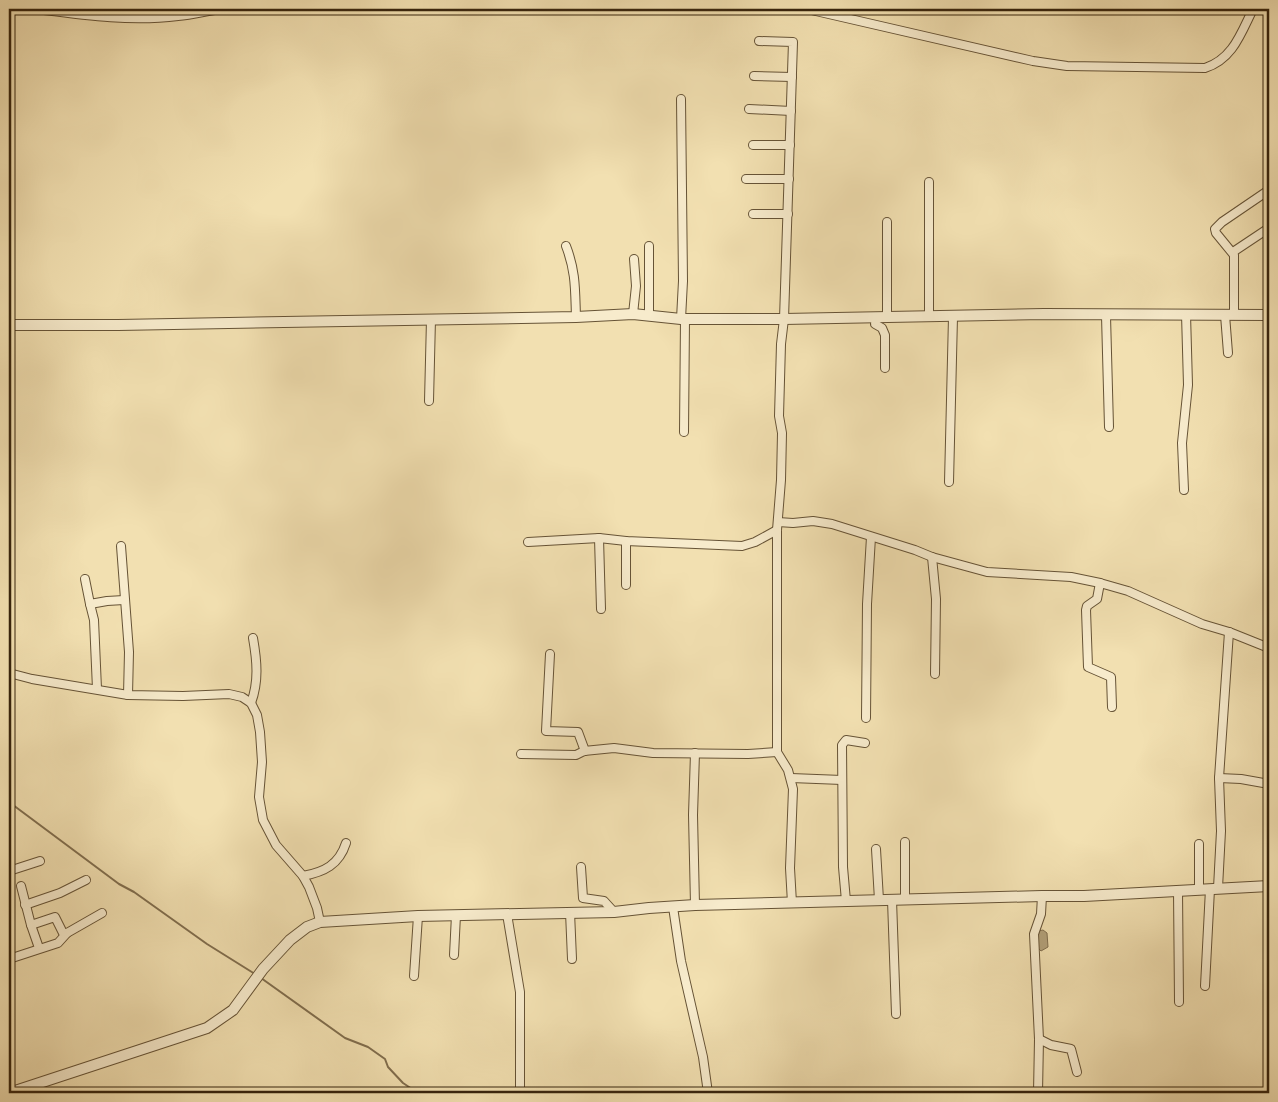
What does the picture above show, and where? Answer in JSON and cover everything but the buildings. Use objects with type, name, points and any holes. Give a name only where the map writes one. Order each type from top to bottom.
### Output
[{"type":"street","points":[[35,9],[96,16],[137,18],[177,16],[220,9]]},
{"type":"street","points":[[807,9],[1033,61],[1067,66],[1205,68],[1214,65],[1230,53],[1253,9]]},
{"type":"street","points":[[759,41],[793,42],[779,416],[782,433],[782,452],[778,526],[777,752],[791,778],[790,868],[792,903]]},
{"type":"street","points":[[754,76],[792,77]]},
{"type":"street","points":[[681,99],[684,432]]},
{"type":"street","points":[[749,110],[791,111]]},
{"type":"street","points":[[753,145],[790,145]]},
{"type":"street","points":[[746,179],[789,179]]},
{"type":"street","points":[[928,316],[929,182]]},
{"type":"street","points":[[1228,353],[1234,260],[1233,252],[1216,233],[1217,226],[1269,190]]},
{"type":"street","points":[[753,214],[788,214]]},
{"type":"street","points":[[887,222],[887,316]]},
{"type":"street","points":[[1233,252],[1269,228]]},
{"type":"street","points":[[566,246],[575,276],[576,317]]},
{"type":"street","points":[[649,246],[649,315]]},
{"type":"street","points":[[634,259],[636,286],[634,314]]},
{"type":"street","points":[[9,325],[128,325],[576,317],[634,314],[683,319],[784,319],[1044,314],[1106,316],[1269,314]]},
{"type":"street","points":[[1184,490],[1182,443],[1188,385],[1186,314]]},
{"type":"street","points":[[1106,316],[1109,427]]},
{"type":"street","points":[[876,317],[875,324],[882,328],[885,335],[885,368]]},
{"type":"street","points":[[949,482],[953,317]]},
{"type":"street","points":[[429,401],[431,319]]},
{"type":"street","points":[[528,542],[599,538],[742,546],[755,542],[778,526],[819,522],[832,524],[932,557],[987,572],[1070,576],[1100,583],[1128,591],[1196,622],[1229,632],[1269,648]]},
{"type":"street","points":[[866,718],[867,604],[871,537]]},
{"type":"street","points":[[599,538],[601,609]]},
{"type":"street","points":[[626,541],[626,585]]},
{"type":"street","points":[[121,546],[129,652],[128,695]]},
{"type":"street","points":[[932,557],[936,599],[935,674]]},
{"type":"street","points":[[85,579],[94,620],[97,689]]},
{"type":"street","points":[[1100,583],[1097,600],[1087,606],[1086,610],[1088,668],[1110,677],[1112,707]]},
{"type":"street","points":[[90,604],[124,600]]},
{"type":"street","points":[[1204,986],[1209,889],[1221,831],[1219,778],[1229,632]]},
{"type":"street","points":[[250,703],[255,689],[257,670],[253,638]]},
{"type":"street","points":[[550,654],[546,731],[578,732],[585,751]]},
{"type":"street","points":[[9,673],[32,679],[128,695],[183,696],[229,694],[242,697],[250,703],[257,716],[260,732],[262,762],[259,797],[263,820],[276,844],[303,876],[312,894],[320,922]]},
{"type":"street","points":[[846,901],[842,745],[849,740],[866,743]]},
{"type":"street","points":[[521,754],[576,755],[585,751],[614,748],[654,753],[748,754],[777,752]]},
{"type":"street","points":[[695,905],[693,815],[696,753]]},
{"type":"street","points":[[791,778],[842,780]]},
{"type":"street","points":[[1219,778],[1241,779],[1269,784]]},
{"type":"street","points":[[303,876],[316,873],[335,864],[346,842]]},
{"type":"street","points":[[904,842],[905,900]]},
{"type":"street","points":[[1199,844],[1209,889]]},
{"type":"street","points":[[876,849],[879,900]]},
{"type":"street","points":[[9,871],[40,861]]},
{"type":"street","points":[[582,867],[583,898],[604,901],[614,912]]},
{"type":"street","points":[[25,904],[60,893],[86,880]]},
{"type":"street","points":[[20,886],[39,948]]},
{"type":"street","points":[[9,1093],[208,1028],[233,1010],[263,969],[290,940],[307,927],[320,922],[418,916],[614,912],[695,905],[1084,896],[1269,886]]},
{"type":"street","points":[[1178,890],[1179,1002]]},
{"type":"street","points":[[1038,1093],[1039,1039],[1034,934],[1041,914],[1042,896]]},
{"type":"street","points":[[892,900],[896,1014]]},
{"type":"street","points":[[673,907],[682,962],[703,1056],[708,1093]]},
{"type":"street","points":[[570,912],[572,960]]},
{"type":"street","points":[[9,960],[39,948],[58,943],[67,933],[102,913]]},
{"type":"street","points":[[507,914],[520,992],[520,1093]]},
{"type":"street","points":[[454,956],[456,915]]},
{"type":"street","points":[[414,976],[418,916]]},
{"type":"street","points":[[31,925],[55,917],[63,932],[67,933]]},
{"type":"street","points":[[1039,1039],[1051,1045],[1070,1049],[1077,1072]]},
{"type":"shaded area","points":[[1043,930],[1047,933],[1048,947],[1041,951],[1037,947],[1038,931]]},
{"type":"waterway","points":[[9,802],[119,884],[134,892],[207,944],[255,974]]},
{"type":"waterway","points":[[261,978],[345,1038],[368,1047],[385,1059],[388,1067],[403,1083],[418,1093]]}]
